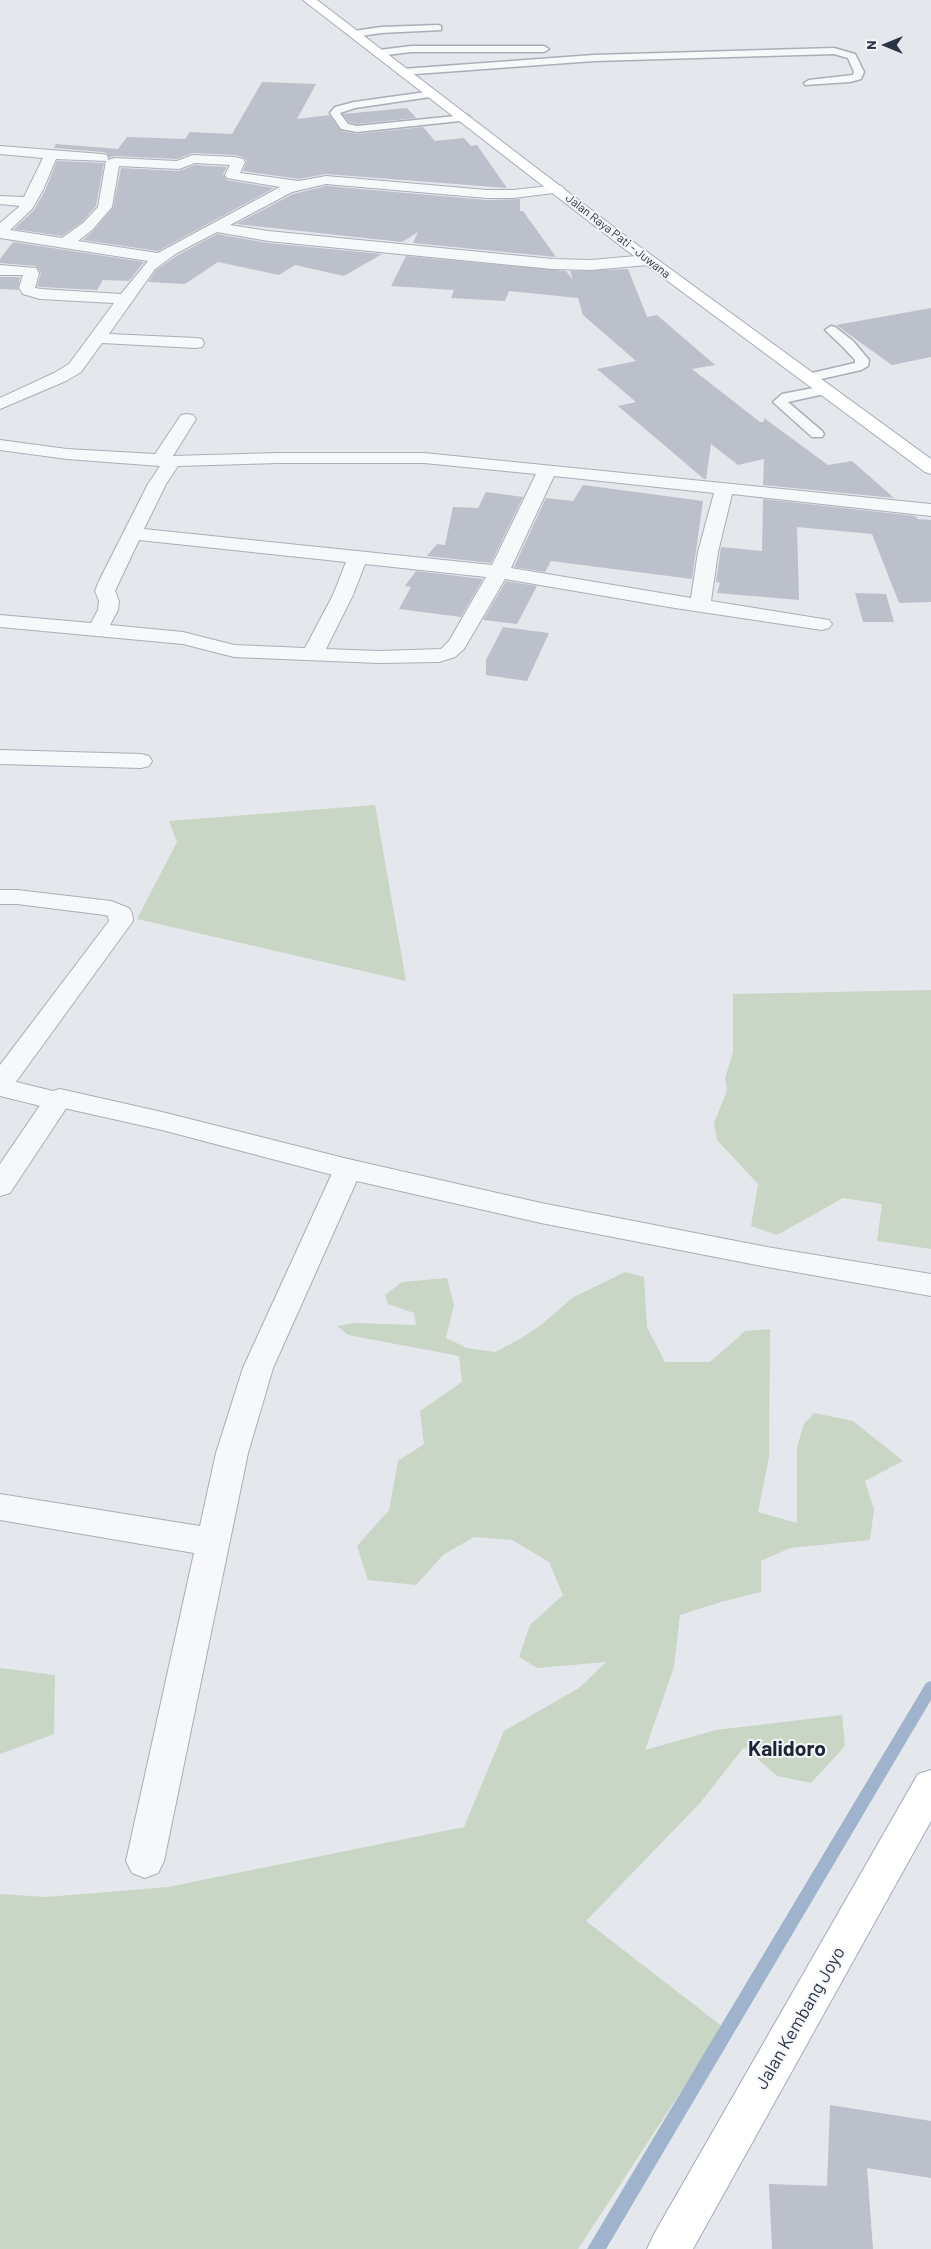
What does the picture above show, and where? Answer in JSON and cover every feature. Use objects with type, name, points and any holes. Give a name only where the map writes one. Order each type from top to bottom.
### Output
[{"type":"main road","name":"Jalan Raya Pati - Juwana","points":[[309,0],[648,260],[931,468]]},
{"type":"main road","name":"Jalan Kembang Joyo","points":[[669,2249],[929,1796]]},
{"type":"street","points":[[0,150],[102,158]]},
{"type":"street","points":[[0,232],[20,214],[29,202],[51,155]]},
{"type":"street","points":[[66,242],[88,226],[101,213],[104,207],[112,164],[116,162],[178,165],[193,159],[235,161],[238,162],[232,175],[237,177],[299,184]]},
{"type":"street","points":[[0,404],[69,373],[81,361],[150,266],[172,250],[215,226],[299,184],[318,180],[332,180],[487,194],[513,194],[557,189]]},
{"type":"street","points":[[0,200],[29,202]]},
{"type":"street","points":[[215,226],[268,236],[552,264],[591,265],[648,260]]},
{"type":"street","points":[[0,232],[161,258]]},
{"type":"street","points":[[0,270],[30,271],[27,288],[29,291],[40,294],[125,299]]},
{"type":"street","points":[[98,338],[196,343]]},
{"type":"street","points":[[97,631],[108,610],[109,601],[106,591],[109,581],[187,419]]},
{"type":"street","points":[[0,445],[67,454],[167,460],[424,458],[931,510]]},
{"type":"street","points":[[0,621],[183,638],[234,651],[378,657],[429,657],[448,653],[457,645],[499,572],[547,470]]},
{"type":"street","points":[[700,606],[708,552],[724,490]]},
{"type":"street","points":[[133,534],[499,572],[700,606],[822,624]]},
{"type":"street","points":[[313,653],[340,602],[358,557]]},
{"type":"street","points":[[0,757],[142,761]]},
{"type":"street","points":[[0,897],[17,897],[111,908],[120,913],[121,921],[0,1085],[56,1101]]},
{"type":"street","points":[[0,1186],[56,1101],[60,1098],[162,1121],[348,1169],[551,1215],[767,1257],[931,1285]]},
{"type":"street","points":[[145,1861],[232,1452],[258,1368],[348,1169]]},
{"type":"street","points":[[0,1507],[212,1542]]},
{"type":"lane","points":[[354,34],[382,30],[438,28]]},
{"type":"lane","points":[[380,54],[411,49],[551,49]]},
{"type":"lane","points":[[402,72],[586,59],[834,50],[852,56],[859,72],[857,77],[850,79],[809,83]]},
{"type":"lane","points":[[433,94],[354,105],[339,109],[335,113],[345,126],[357,129],[465,118]]},
{"type":"lane","points":[[808,378],[860,366],[862,360],[848,344],[831,330]]},
{"type":"lane","points":[[817,434],[780,402],[788,397],[824,390]]},
{"type":"green space","points":[[375,805],[406,981],[137,919],[177,842],[169,821]]},
{"type":"green space","points":[[931,990],[931,1249],[877,1241],[882,1204],[843,1198],[777,1235],[751,1226],[758,1184],[717,1140],[714,1123],[727,1091],[725,1078],[733,1052],[733,994]]},
{"type":"green space","points":[[625,1272],[644,1277],[647,1327],[665,1362],[710,1362],[745,1331],[770,1329],[769,1457],[758,1512],[797,1523],[797,1447],[804,1424],[814,1413],[853,1421],[903,1461],[865,1481],[874,1509],[870,1540],[790,1548],[761,1561],[761,1592],[680,1615],[674,1667],[645,1750],[716,1730],[842,1715],[845,1746],[811,1783],[777,1776],[744,1747],[700,1803],[586,1921],[723,2027],[578,2249],[0,2249],[0,1894],[46,1897],[168,1887],[464,1827],[504,1731],[579,1688],[606,1662],[537,1668],[519,1657],[530,1625],[563,1595],[549,1562],[512,1540],[474,1537],[443,1555],[416,1585],[368,1580],[357,1546],[389,1510],[398,1461],[424,1444],[420,1411],[462,1382],[459,1356],[348,1335],[337,1326],[354,1323],[416,1325],[414,1313],[388,1304],[385,1295],[402,1282],[447,1278],[454,1305],[446,1338],[467,1348],[495,1352],[541,1325],[572,1298]]},
{"type":"green space","points":[[0,1668],[55,1675],[54,1734],[0,1754]]},
{"type":"building","points":[[262,82],[316,84],[297,119],[329,115],[341,131],[357,134],[423,127],[435,141],[464,138],[471,146],[477,145],[507,188],[326,174],[299,179],[243,171],[247,161],[243,157],[235,155],[193,153],[177,159],[115,156],[109,158],[107,153],[102,152],[54,148],[56,144],[118,149],[127,137],[185,139],[190,132],[232,134]]},
{"type":"building","points":[[407,108],[416,118],[357,124],[349,122],[343,114]]},
{"type":"building","points":[[57,161],[104,163],[96,206],[82,222],[62,236],[14,229],[34,210],[45,191]]},
{"type":"building","points":[[195,165],[227,167],[223,174],[227,180],[274,188],[158,251],[83,240],[113,208],[121,168],[179,171]]},
{"type":"building","points":[[326,186],[487,200],[520,199],[520,211],[523,211],[556,257],[413,243],[418,232],[402,242],[236,224],[293,194]]},
{"type":"building","points":[[217,234],[268,243],[382,254],[344,276],[295,265],[279,275],[218,262],[185,284],[148,282],[156,270],[178,255]]},
{"type":"building","points":[[13,242],[144,262],[129,281],[103,280],[97,290],[41,287],[37,286],[41,273],[36,266],[0,263],[0,259]]},
{"type":"building","points":[[406,256],[566,271],[573,280],[570,271],[628,269],[647,317],[657,315],[715,365],[692,369],[760,422],[764,422],[764,418],[828,465],[852,461],[894,498],[763,485],[764,459],[738,465],[711,444],[706,479],[704,479],[618,406],[636,402],[597,369],[636,361],[583,315],[578,298],[509,291],[505,301],[451,298],[454,290],[391,286]]},
{"type":"building","points":[[0,277],[20,277],[18,290],[0,289]]},
{"type":"building","points":[[931,308],[931,357],[892,365],[836,325]]},
{"type":"building","points":[[583,485],[703,501],[692,579],[551,561],[545,572],[514,567],[546,498],[573,501]]},
{"type":"building","points":[[486,492],[523,497],[491,563],[427,556],[437,544],[445,545],[453,507],[478,508]]},
{"type":"building","points":[[763,499],[915,516],[918,519],[931,520],[931,602],[899,603],[872,534],[797,527],[799,600],[717,593],[720,583],[716,582],[721,547],[762,551]]},
{"type":"building","points":[[416,571],[483,579],[461,617],[399,609],[411,587],[405,586]]},
{"type":"building","points":[[506,581],[537,586],[517,624],[483,620]]},
{"type":"building","points":[[855,593],[886,594],[894,622],[863,622]]},
{"type":"building","points":[[503,627],[549,633],[527,681],[486,675],[486,660]]},
{"type":"building","points":[[830,2105],[931,2121],[931,2178],[867,2168],[873,2249],[772,2249],[769,2184],[827,2186]]},
{"type":"waterway","points":[[596,2249],[931,1687]]},
{"type":"district","name":"Kalidoro","points":[[787,1749]]}]
